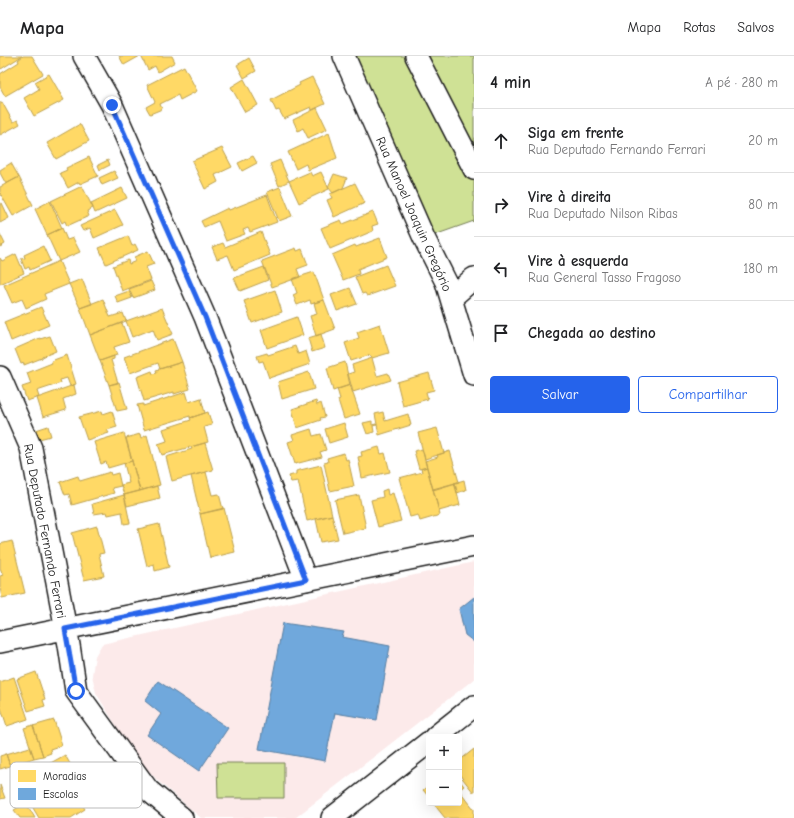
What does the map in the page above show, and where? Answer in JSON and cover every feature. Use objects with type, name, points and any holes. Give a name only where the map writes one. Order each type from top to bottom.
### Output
[{"type":"street","points":[[84,56],[112,105],[205,317],[306,580]]},
{"type":"street","name":"Rua Manoel Joaquin Gregório","points":[[344,56],[424,238],[446,282],[474,375]]},
{"type":"street","points":[[416,56],[474,169]]},
{"type":"street","points":[[451,298],[474,278]]},
{"type":"street","name":"Rua Deputado Fernando Ferrari","points":[[0,377],[31,448],[76,691],[128,762]]},
{"type":"street","points":[[0,642],[474,546]]},
{"type":"street","points":[[439,734],[474,706]]},
{"type":"street","points":[[332,818],[426,744]]},
{"type":"street","name":"Rua Deputado Fernando Ferrari","points":[[142,782],[148,790],[182,818]]},
{"type":"shaded area","points":[[474,562],[474,679],[295,818],[201,818],[158,781],[142,764],[142,762],[139,761],[96,693],[92,675],[95,656],[102,644]]},
{"type":"green space","points":[[347,56],[474,56],[474,221],[426,238]]},
{"type":"green space","points":[[217,763],[284,763],[284,798],[218,798]]},
{"type":"building: Moradias","points":[[0,56],[22,56],[1,69]]},
{"type":"building: Moradias","points":[[23,56],[32,56],[43,74],[5,96],[0,87],[0,74],[19,62],[18,60]]},
{"type":"building: Moradias","points":[[119,56],[140,56],[124,65]]},
{"type":"building: Moradias","points":[[141,56],[172,56],[175,62],[158,72],[155,66],[148,70]]},
{"type":"building: Moradias","points":[[249,58],[256,71],[244,78],[237,65]]},
{"type":"building: Moradias","points":[[184,66],[197,91],[180,100],[178,95],[160,104],[162,109],[150,114],[146,107],[155,102],[147,85]]},
{"type":"building: Moradias","points":[[49,74],[64,100],[34,116],[24,98],[39,89],[35,82]]},
{"type":"building: Moradias","points":[[312,77],[325,104],[312,110],[311,107],[284,119],[279,110],[276,111],[271,100]]},
{"type":"building: Moradias","points":[[244,79],[258,105],[245,112],[231,87]]},
{"type":"building: Moradias","points":[[2,102],[13,122],[18,120],[20,124],[0,135],[0,103]]},
{"type":"building: Moradias","points":[[317,108],[327,129],[308,138],[303,128],[298,131],[293,120]]},
{"type":"building: Moradias","points":[[80,124],[89,141],[56,159],[47,143]]},
{"type":"building: Moradias","points":[[329,133],[337,158],[308,170],[306,164],[296,169],[288,152]]},
{"type":"building: Moradias","points":[[222,148],[232,167],[215,175],[218,182],[205,189],[192,161]]},
{"type":"building: Moradias","points":[[253,156],[257,163],[242,171],[238,163]]},
{"type":"building: Moradias","points":[[89,157],[98,176],[80,184],[79,182],[68,188],[60,173],[67,170],[66,168]]},
{"type":"building: Moradias","points":[[108,160],[110,165],[100,170],[98,165]]},
{"type":"building: Moradias","points":[[280,160],[289,181],[279,186],[270,164]]},
{"type":"building: Moradias","points":[[11,163],[19,177],[6,184],[0,170]]},
{"type":"building: Moradias","points":[[114,171],[118,178],[102,185],[99,178]]},
{"type":"building: Moradias","points":[[310,172],[312,176],[321,172],[329,189],[299,203],[289,181]]},
{"type":"building: Moradias","points":[[334,174],[347,178],[343,188],[333,193],[328,187]]},
{"type":"building: Moradias","points":[[19,177],[33,205],[13,216],[0,193],[0,187]]},
{"type":"building: Moradias","points":[[355,183],[365,203],[334,217],[327,200],[332,198],[330,194]]},
{"type":"building: Moradias","points":[[82,186],[93,208],[87,211],[89,216],[67,226],[65,221],[62,223],[51,201]]},
{"type":"building: Moradias","points":[[280,187],[292,216],[279,221],[267,192]]},
{"type":"building: Moradias","points":[[122,188],[127,198],[95,213],[91,203]]},
{"type":"building: Moradias","points":[[267,195],[277,222],[250,232],[248,228],[243,230],[245,234],[226,241],[218,221],[204,227],[201,221],[228,208],[229,210]]},
{"type":"building: Moradias","points":[[50,201],[62,228],[47,235],[35,209]]},
{"type":"building: Moradias","points":[[2,203],[9,218],[0,223],[0,204]]},
{"type":"building: Moradias","points":[[115,210],[123,225],[94,238],[90,228],[83,231],[80,226]]},
{"type":"building: Moradias","points":[[373,212],[378,224],[372,226],[373,231],[330,249],[321,228],[341,220],[343,224]]},
{"type":"building: Moradias","points":[[62,228],[67,240],[73,238],[80,252],[59,261],[47,235]]},
{"type":"building: Moradias","points":[[261,232],[270,255],[234,270],[228,255],[217,259],[212,247],[223,243],[225,247]]},
{"type":"building: Moradias","points":[[0,234],[5,244],[0,247]]},
{"type":"building: Moradias","points":[[128,236],[132,246],[135,244],[138,250],[106,264],[99,248]]},
{"type":"building: Moradias","points":[[380,238],[387,257],[358,269],[359,274],[343,280],[332,255],[355,245],[356,247]]},
{"type":"building: Moradias","points":[[43,246],[50,261],[30,270],[29,267],[25,269],[21,259],[25,258],[24,255]]},
{"type":"building: Moradias","points":[[296,248],[297,251],[302,249],[308,265],[297,269],[300,277],[272,287],[262,261]]},
{"type":"building: Moradias","points":[[148,251],[154,264],[146,267],[151,280],[122,291],[113,266],[128,260],[129,264],[136,261],[134,257]]},
{"type":"building: Moradias","points":[[16,254],[24,273],[0,284],[0,258],[2,261]]},
{"type":"building: Moradias","points":[[59,261],[69,284],[44,294],[46,299],[26,308],[22,299],[12,303],[4,285]]},
{"type":"building: Moradias","points":[[386,265],[395,286],[367,296],[365,293],[362,294],[355,277]]},
{"type":"building: Moradias","points":[[264,267],[268,280],[240,291],[234,278]]},
{"type":"building: Moradias","points":[[314,272],[324,300],[311,304],[310,300],[297,305],[293,295],[297,293],[292,279]]},
{"type":"building: Moradias","points":[[82,279],[92,304],[80,308],[69,284]]},
{"type":"building: Moradias","points":[[151,281],[155,290],[133,298],[129,289]]},
{"type":"building: Moradias","points":[[350,288],[357,304],[337,311],[331,295]]},
{"type":"building: Moradias","points":[[275,290],[282,312],[252,323],[244,301]]},
{"type":"building: Moradias","points":[[129,291],[132,298],[118,303],[115,296]]},
{"type":"building: Moradias","points":[[103,299],[110,317],[123,313],[126,321],[90,335],[80,308]]},
{"type":"building: Moradias","points":[[324,300],[335,329],[316,336],[310,316],[317,314],[314,303]]},
{"type":"building: Moradias","points":[[41,307],[49,325],[11,341],[4,322]]},
{"type":"building: Moradias","points":[[162,308],[173,334],[157,340],[153,329],[132,337],[126,321]]},
{"type":"building: Moradias","points":[[297,317],[303,335],[267,348],[261,330]]},
{"type":"building: Moradias","points":[[122,323],[129,342],[114,347],[117,355],[100,361],[90,335]]},
{"type":"building: Moradias","points":[[380,324],[389,353],[372,358],[370,355],[351,361],[345,343],[359,338],[357,332]]},
{"type":"building: Moradias","points":[[321,334],[325,348],[312,352],[308,338]]},
{"type":"building: Moradias","points":[[50,336],[56,351],[24,365],[24,363],[21,364],[15,349],[40,338]]},
{"type":"building: Moradias","points":[[173,339],[182,362],[160,369],[158,363],[130,373],[124,357]]},
{"type":"building: Moradias","points":[[295,346],[298,354],[306,351],[310,364],[269,378],[263,361],[259,362],[257,356],[267,353],[268,355]]},
{"type":"building: Moradias","points":[[67,355],[76,384],[70,386],[67,378],[60,380],[61,383],[37,391],[39,397],[27,401],[22,387],[31,384],[27,373]]},
{"type":"building: Moradias","points":[[114,356],[114,359],[111,360],[118,383],[109,385],[100,361]]},
{"type":"building: Moradias","points":[[372,358],[377,376],[388,373],[391,380],[353,392],[348,374],[354,372],[352,365]]},
{"type":"building: Moradias","points":[[182,362],[190,389],[144,401],[137,377],[152,371],[153,374],[157,373],[156,370]]},
{"type":"building: Moradias","points":[[345,362],[350,385],[333,391],[327,368]]},
{"type":"building: Moradias","points":[[309,372],[314,389],[282,399],[278,382]]},
{"type":"building: Moradias","points":[[429,373],[434,390],[426,392],[428,399],[403,406],[397,382]]},
{"type":"building: Moradias","points":[[119,382],[127,409],[117,411],[109,385]]},
{"type":"building: Moradias","points":[[74,385],[76,394],[63,399],[66,410],[43,417],[37,398]]},
{"type":"building: Moradias","points":[[350,385],[360,414],[344,419],[338,400],[340,399],[337,389]]},
{"type":"building: Moradias","points":[[186,392],[189,402],[201,398],[205,413],[144,430],[137,405],[143,404],[143,406]]},
{"type":"building: Moradias","points":[[316,401],[317,405],[321,403],[325,417],[320,418],[321,420],[297,428],[292,409]]},
{"type":"building: Moradias","points":[[102,411],[103,414],[112,411],[117,427],[107,430],[109,433],[87,440],[79,417]]},
{"type":"building: Moradias","points":[[208,412],[212,425],[204,427],[208,442],[162,455],[158,444],[167,441],[163,429],[191,420],[190,418]]},
{"type":"building: Moradias","points":[[383,412],[385,421],[408,414],[411,425],[379,435],[375,414]]},
{"type":"building: Moradias","points":[[372,421],[372,425],[377,425],[373,426],[374,432],[367,434],[363,423]]},
{"type":"building: Moradias","points":[[344,423],[348,437],[329,443],[325,429]]},
{"type":"building: Moradias","points":[[48,426],[51,436],[39,439],[36,430]]},
{"type":"building: Moradias","points":[[437,428],[444,453],[425,459],[418,433]]},
{"type":"building: Moradias","points":[[311,429],[313,436],[321,434],[326,450],[320,452],[322,457],[295,464],[288,442],[294,440],[292,435]]},
{"type":"building: Moradias","points":[[124,433],[132,461],[108,468],[106,462],[101,464],[94,442]]},
{"type":"building: Moradias","points":[[140,434],[141,438],[147,435],[160,485],[140,491],[126,438]]},
{"type":"building: Moradias","points":[[205,443],[213,470],[172,481],[166,457],[192,449],[191,447]]},
{"type":"building: Moradias","points":[[379,447],[381,454],[385,453],[390,472],[362,478],[358,457],[362,456],[361,452]]},
{"type":"building: Moradias","points":[[422,449],[427,467],[419,469],[414,451]]},
{"type":"building: Moradias","points":[[450,451],[459,482],[433,490],[425,461]]},
{"type":"building: Moradias","points":[[344,453],[346,460],[348,459],[354,486],[330,491],[324,463],[328,462],[327,458]]},
{"type":"building: Moradias","points":[[132,461],[140,491],[124,495],[121,485],[129,483],[124,463]]},
{"type":"building: Moradias","points":[[321,465],[332,515],[307,521],[298,481],[291,482],[289,476],[296,474],[296,471]]},
{"type":"building: Moradias","points":[[427,467],[440,515],[420,521],[418,515],[410,517],[399,478],[422,472],[421,469]]},
{"type":"building: Moradias","points":[[110,472],[111,475],[118,473],[121,486],[112,488],[114,493],[72,505],[69,494],[65,495],[60,482],[78,476],[80,481]]},
{"type":"building: Moradias","points":[[206,472],[212,495],[219,494],[223,509],[200,514],[191,476]]},
{"type":"building: Moradias","points":[[464,480],[466,490],[457,493],[454,483]]},
{"type":"building: Moradias","points":[[455,483],[460,505],[439,511],[433,489]]},
{"type":"building: Moradias","points":[[157,486],[160,498],[127,506],[124,495]]},
{"type":"building: Moradias","points":[[387,489],[388,495],[393,493],[401,521],[378,527],[371,500],[383,497],[382,491]]},
{"type":"building: Moradias","points":[[124,495],[130,523],[124,524],[122,512],[108,515],[107,512],[94,514],[92,504]]},
{"type":"building: Moradias","points":[[359,495],[366,528],[343,533],[335,500]]},
{"type":"building: Moradias","points":[[224,508],[235,552],[210,558],[200,514]]},
{"type":"building: Moradias","points":[[332,515],[338,539],[321,542],[316,519]]},
{"type":"building: Moradias","points":[[159,524],[169,567],[155,571],[154,564],[147,566],[138,529]]},
{"type":"building: Moradias","points":[[97,526],[104,553],[99,554],[104,576],[84,580],[72,533]]},
{"type":"building: Moradias","points":[[12,541],[25,593],[2,598],[0,576],[3,575],[0,568],[0,544]]},
{"type":"building: Moradias","points":[[36,672],[45,699],[43,700],[45,706],[28,711],[17,679]]},
{"type":"building: Moradias","points":[[14,677],[28,719],[7,726],[0,705],[0,682]]},
{"type":"building: Moradias","points":[[54,720],[62,745],[50,749],[51,753],[43,756],[33,726]]},
{"type":"building: Moradias","points":[[33,725],[43,756],[34,758],[24,728]]},
{"type":"building: Moradias","points":[[30,747],[34,758],[22,762],[10,762],[10,766],[6,754]]},
{"type":"building: Moradias","points":[[474,749],[474,793],[462,778],[462,759]]},
{"type":"building: Moradias","points":[[6,754],[10,766],[0,769],[0,756]]},
{"type":"building: Moradias","points":[[65,755],[69,762],[52,762]]},
{"type":"building: Moradias","points":[[0,785],[5,798],[0,799]]},
{"type":"building: Moradias","points":[[462,794],[474,809],[474,818],[445,818],[435,806],[462,806]]},
{"type":"building: Moradias","points":[[17,808],[29,808],[35,818],[20,818],[14,810]]},
{"type":"building: Moradias","points":[[33,808],[85,809],[71,818],[39,818]]},
{"type":"building: Escolas","points":[[474,597],[474,642],[465,635],[459,609]]},
{"type":"building: Escolas","points":[[283,623],[344,632],[342,637],[390,646],[377,720],[335,713],[325,761],[259,749]]},
{"type":"building: Escolas","points":[[158,681],[228,728],[199,771],[147,735],[161,714],[145,701]]},
{"type":"route","points":[[76,691],[65,629],[306,580],[205,317],[112,105]]}]
